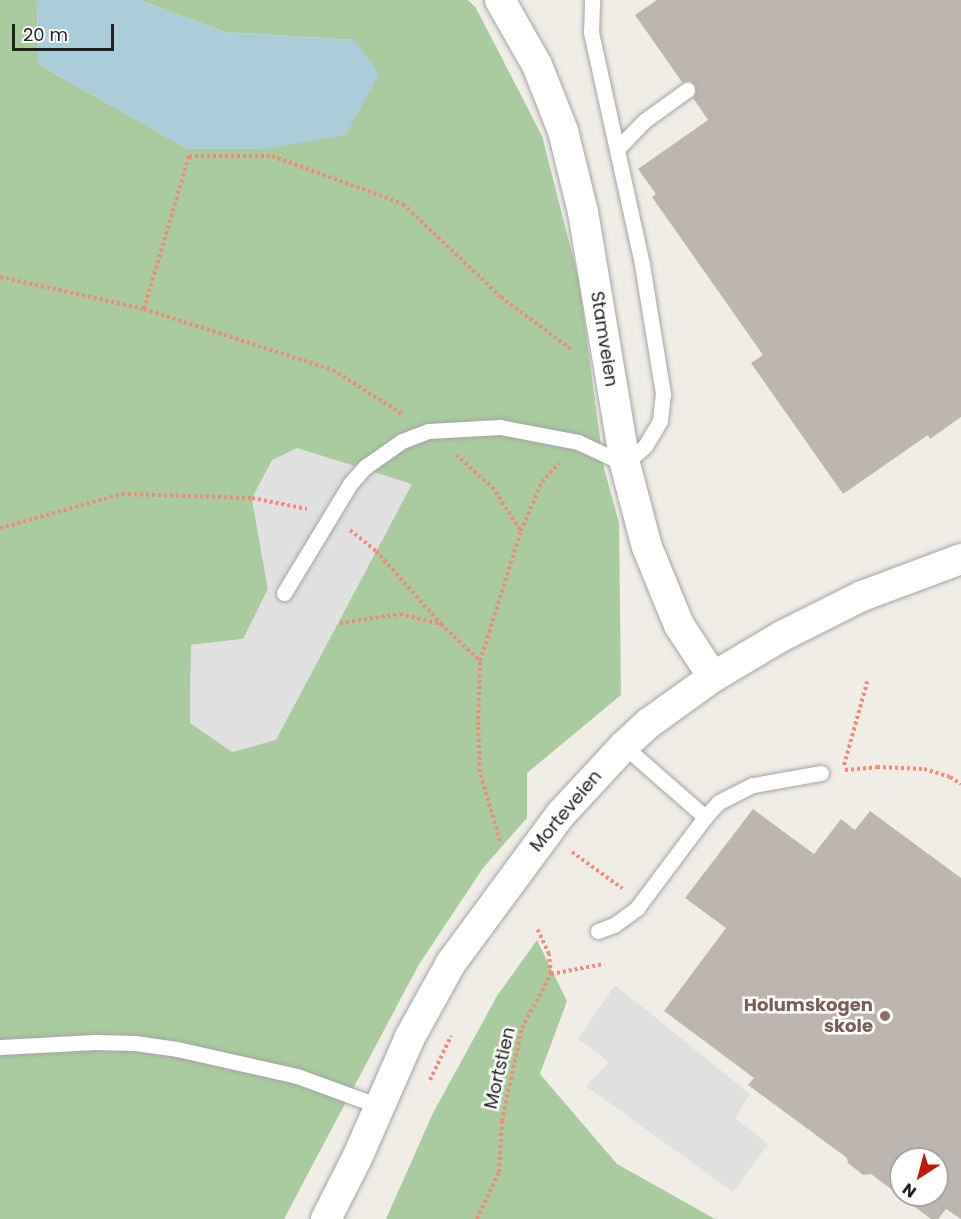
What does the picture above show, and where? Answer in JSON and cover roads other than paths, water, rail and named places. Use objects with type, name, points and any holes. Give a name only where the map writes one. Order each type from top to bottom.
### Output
[{"type":"street","name":"Stamveien","points":[[500,0],[537,65],[563,131],[583,212],[625,464],[647,547],[662,589],[679,625],[713,677]]},
{"type":"street","name":"Morteveien","points":[[326,1219],[430,998],[468,938],[561,814],[624,746],[649,723],[713,677],[782,636],[862,596],[961,559]]},
{"type":"lane","points":[[284,593],[330,513],[350,484],[366,467],[402,441],[428,431],[500,427],[578,442],[625,464],[645,446],[660,421],[663,394],[642,264],[591,33],[592,0]]},
{"type":"lane","points":[[618,148],[644,121],[687,90]]},
{"type":"lane","points":[[624,746],[705,817]]},
{"type":"lane","points":[[598,931],[626,917],[641,902],[705,817],[719,802],[753,785],[820,773]]},
{"type":"lane","points":[[0,1047],[135,1042],[297,1076],[380,1106]]},
{"type":"water","points":[[37,0],[139,0],[225,32],[354,40],[379,74],[346,135],[271,148],[188,149],[38,64]]},
{"type":"place","name":"Holumskogen skole","points":[[885,1016]]}]
